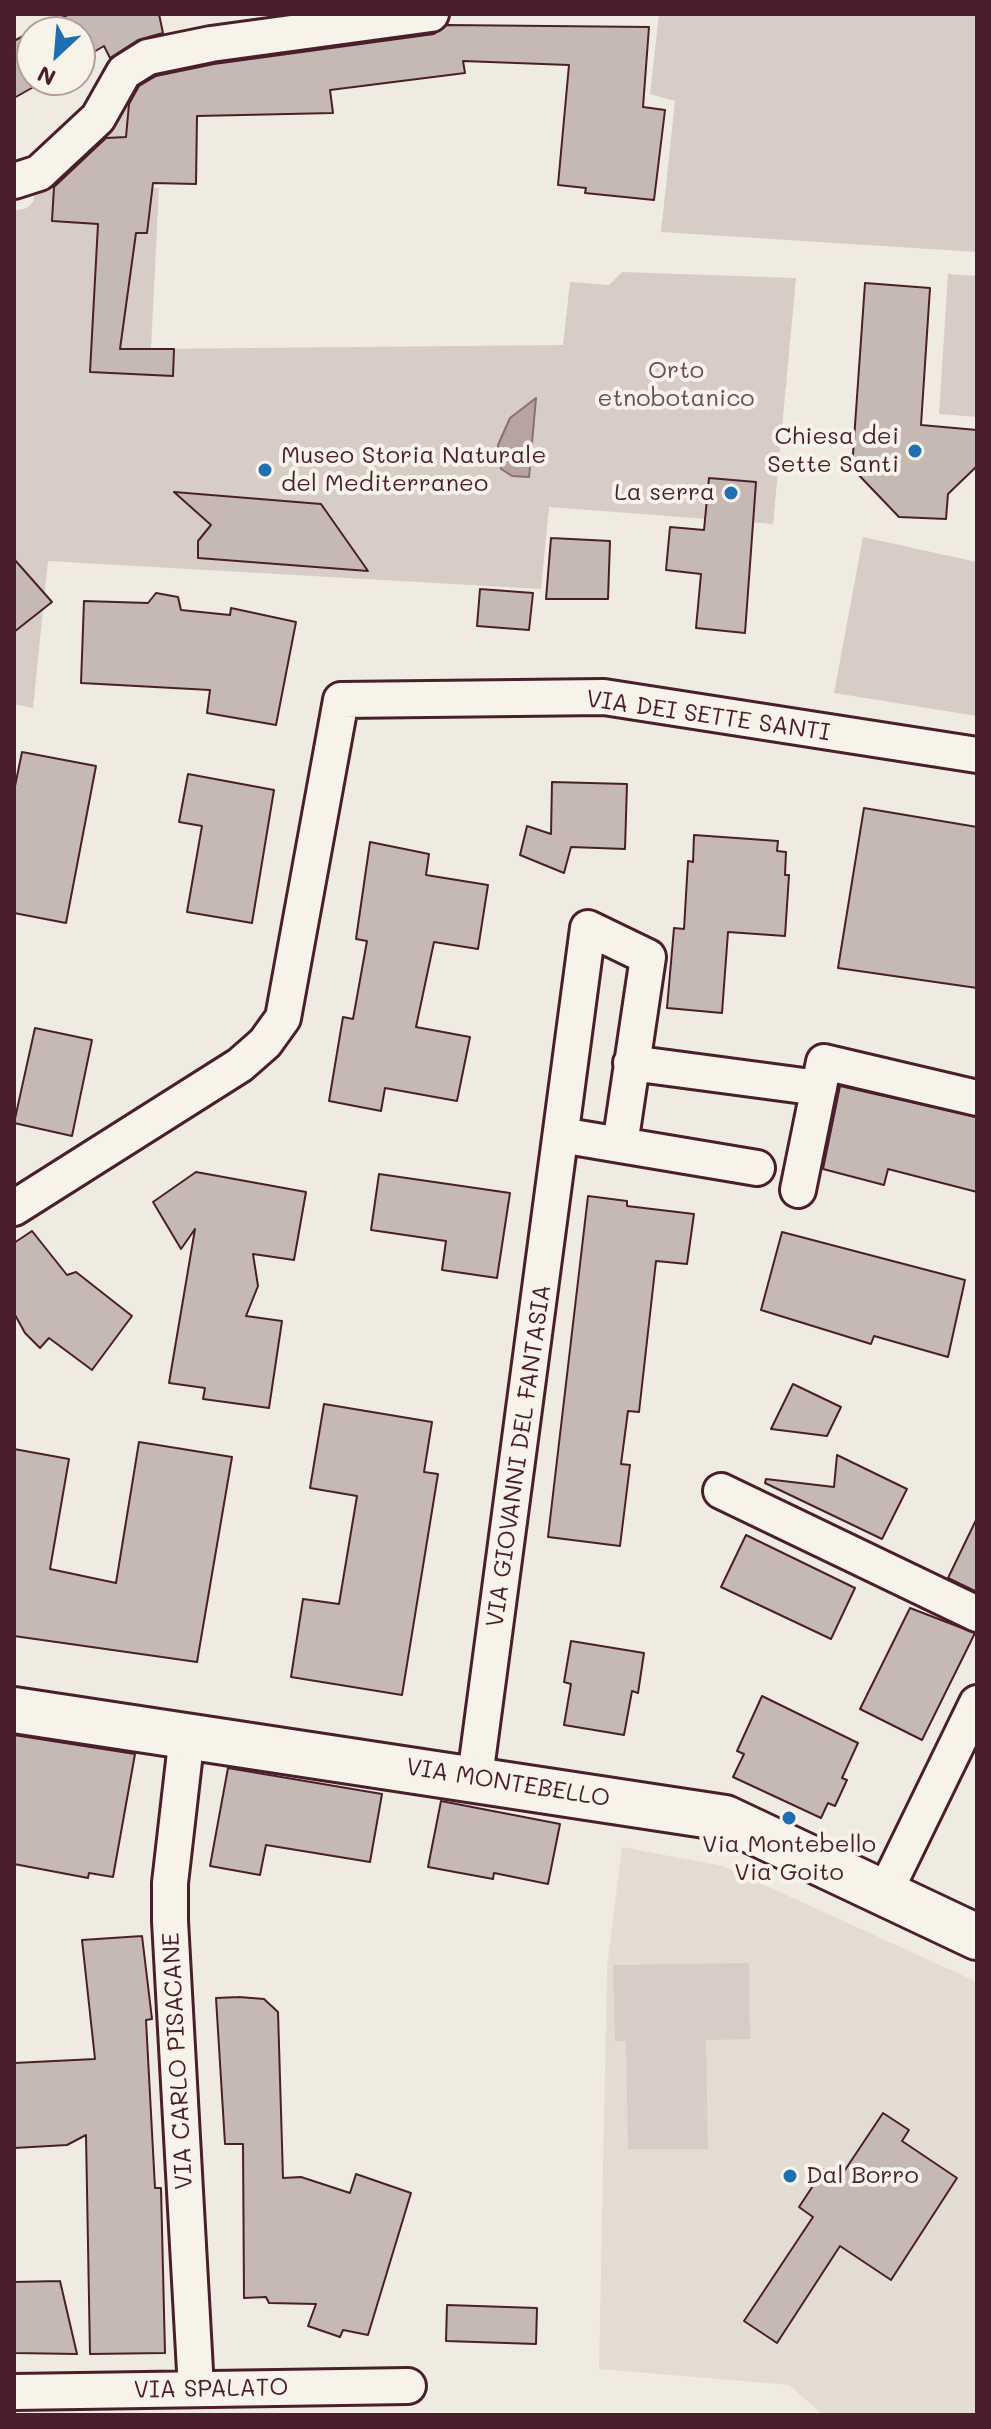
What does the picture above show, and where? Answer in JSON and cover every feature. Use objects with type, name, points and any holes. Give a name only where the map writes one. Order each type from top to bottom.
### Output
[{"type":"street","points":[[14,181],[39,173],[75,140],[98,118],[124,72],[148,57],[211,44],[431,14]]},
{"type":"street","name":"VIA DEI SETTE SANTI","points":[[14,1208],[240,1065],[265,1043],[283,1018],[341,700],[604,697],[977,755]]},
{"type":"street","name":"VIA GIOVANNI DEL FANTASIA","points":[[475,1777],[588,928],[648,957],[620,1145]]},
{"type":"street","points":[[798,1190],[824,1062],[977,1098]]},
{"type":"street","points":[[631,1063],[819,1088]]},
{"type":"street","points":[[561,1135],[757,1168]]},
{"type":"street","points":[[721,1491],[977,1614]]},
{"type":"street","points":[[884,1894],[977,1703]]},
{"type":"street","name":"VIA MONTEBELLO","points":[[14,1710],[475,1777],[725,1818],[977,1937]]},
{"type":"street","name":"VIA CARLO PISACANE","points":[[187,1735],[170,1883],[170,1921],[196,2389]]},
{"type":"street","name":"VIA SPALATO","points":[[14,2392],[408,2386]]},
{"type":"shaded area","points":[[536,398],[529,477],[512,476],[501,469],[498,445],[510,418]]},
{"type":"shaded area","name":"Dal Borro","points":[[622,1847],[723,1866],[977,1982],[977,2415],[823,2415],[789,2385],[599,2369],[607,1967]]},
{"type":"green space","points":[[659,14],[977,14],[977,252],[661,232],[675,101],[650,94]]},
{"type":"green space","name":"Orto etnobotanico","points":[[132,76],[126,187],[159,188],[151,349],[563,345],[570,282],[609,285],[622,272],[796,278],[773,524],[549,507],[541,589],[48,561],[33,708],[14,704],[14,211],[27,208],[33,202],[37,182]]},
{"type":"green space","points":[[948,274],[977,276],[977,417],[939,414]]},
{"type":"green space","points":[[863,537],[977,562],[977,716],[834,693]]},
{"type":"green space","points":[[749,1963],[750,2039],[706,2040],[708,2149],[628,2149],[626,2041],[615,2041],[613,1965]]},
{"type":"building","points":[[159,14],[163,33],[138,40],[110,58],[104,46],[96,51],[96,16],[66,16]]},
{"type":"building","points":[[447,25],[649,27],[643,107],[665,110],[654,200],[585,193],[586,188],[558,185],[569,65],[463,61],[465,73],[330,90],[333,113],[197,116],[196,184],[153,183],[147,233],[136,233],[120,349],[174,349],[173,376],[90,372],[98,224],[52,221],[54,187],[106,138],[126,137],[129,104],[139,86],[156,76],[214,64],[434,34]]},
{"type":"building","points":[[14,41],[18,96],[14,98]]},
{"type":"building","name":"Chiesa dei Sette Santi","points":[[865,283],[930,288],[921,425],[977,430],[977,466],[948,494],[946,519],[899,517],[852,468]]},
{"type":"building","points":[[709,478],[756,482],[745,633],[696,628],[701,574],[666,570],[670,527],[704,530]]},
{"type":"building","points":[[174,492],[321,504],[368,571],[198,558],[198,541],[211,525]]},
{"type":"building","points":[[551,538],[610,541],[608,599],[546,599]]},
{"type":"building","points":[[14,559],[52,602],[14,632]]},
{"type":"building","points":[[480,589],[533,593],[529,630],[477,626]]},
{"type":"building","points":[[156,593],[178,597],[181,610],[230,615],[231,608],[296,622],[276,725],[207,713],[210,690],[81,683],[84,601],[148,603]]},
{"type":"building","points":[[22,752],[96,766],[66,923],[14,913],[14,791]]},
{"type":"building","points":[[188,774],[274,790],[252,923],[187,912],[202,826],[179,822]]},
{"type":"building","points":[[552,782],[627,784],[625,849],[571,847],[564,873],[520,855],[527,826],[551,834]]},
{"type":"building","points":[[864,808],[977,827],[977,988],[838,968]]},
{"type":"building","points":[[694,835],[778,841],[777,851],[786,852],[785,875],[789,875],[785,936],[728,932],[722,1013],[667,1008],[674,928],[684,929],[688,861],[693,862]]},
{"type":"building","points":[[370,842],[429,854],[426,875],[488,885],[478,949],[434,942],[416,1027],[470,1037],[457,1101],[385,1088],[381,1111],[329,1101],[343,1017],[353,1019],[367,941],[356,939]]},
{"type":"building","points":[[35,1028],[92,1040],[72,1136],[14,1123]]},
{"type":"building","points":[[840,1086],[977,1117],[977,1192],[888,1169],[884,1185],[823,1169]]},
{"type":"building","points":[[196,1172],[306,1192],[294,1260],[253,1254],[258,1286],[246,1316],[282,1321],[269,1408],[203,1399],[205,1388],[169,1383],[195,1229],[181,1249],[153,1202]]},
{"type":"building","points":[[379,1174],[510,1193],[497,1278],[442,1270],[446,1241],[371,1230]]},
{"type":"building","points":[[588,1196],[627,1201],[627,1206],[694,1214],[687,1264],[656,1261],[639,1412],[628,1411],[621,1464],[630,1465],[620,1546],[548,1537]]},
{"type":"building","points":[[32,1231],[67,1275],[76,1272],[132,1316],[92,1370],[49,1338],[40,1348],[25,1333],[14,1313],[14,1243]]},
{"type":"building","points":[[782,1232],[965,1280],[948,1357],[874,1336],[871,1344],[761,1310]]},
{"type":"building","points":[[793,1384],[841,1407],[827,1436],[771,1429]]},
{"type":"building","points":[[324,1404],[432,1422],[424,1472],[438,1474],[402,1695],[291,1677],[303,1599],[339,1604],[357,1496],[310,1488]]},
{"type":"building","points":[[139,1442],[232,1457],[197,1662],[14,1636],[14,1449],[69,1459],[50,1569],[116,1583]]},
{"type":"building","points":[[837,1455],[907,1489],[882,1539],[765,1483],[766,1479],[834,1487]]},
{"type":"building","points":[[977,1518],[977,1592],[948,1578]]},
{"type":"building","points":[[746,1535],[855,1588],[831,1639],[721,1587]]},
{"type":"building","points":[[910,1608],[975,1633],[922,1740],[860,1709]]},
{"type":"building","points":[[571,1641],[644,1653],[638,1693],[632,1691],[624,1735],[564,1725],[571,1684],[564,1682]]},
{"type":"building","points":[[762,1696],[858,1743],[842,1778],[847,1780],[835,1806],[828,1803],[821,1818],[733,1777],[744,1754],[737,1751]]},
{"type":"building","points":[[14,1735],[135,1754],[113,1877],[89,1873],[88,1878],[14,1864]]},
{"type":"building","points":[[228,1768],[382,1794],[370,1862],[266,1845],[260,1875],[210,1866]]},
{"type":"building","points":[[441,1801],[560,1824],[548,1884],[494,1873],[493,1879],[428,1867]]},
{"type":"building","points":[[142,1936],[152,2019],[146,2020],[155,2188],[161,2188],[165,2353],[90,2354],[86,2135],[67,2145],[14,2148],[14,2063],[95,2059],[82,1940]]},
{"type":"building","points":[[216,1998],[264,1999],[278,2012],[283,2178],[301,2177],[350,2193],[356,2174],[411,2193],[368,2335],[343,2330],[340,2337],[308,2326],[316,2304],[269,2303],[266,2297],[244,2298],[243,2144],[225,2144]]},
{"type":"building","points":[[883,2113],[909,2130],[902,2141],[957,2178],[891,2280],[840,2246],[777,2343],[744,2321],[813,2217],[799,2207],[824,2169],[839,2179]]},
{"type":"building","points":[[60,2281],[77,2354],[14,2353],[14,2282]]},
{"type":"building","points":[[447,2305],[537,2308],[536,2344],[446,2341]]},
{"type":"place","name":"Chiesa dei Sette Santi","points":[[915,451]]},
{"type":"place","name":"Museo Storia Naturale del Mediterraneo","points":[[265,470]]},
{"type":"place","name":"La serra","points":[[731,493]]},
{"type":"place","name":"Via Montebello Via Goito","points":[[789,1818]]},
{"type":"place","name":"Dal Borro","points":[[790,2176]]}]
